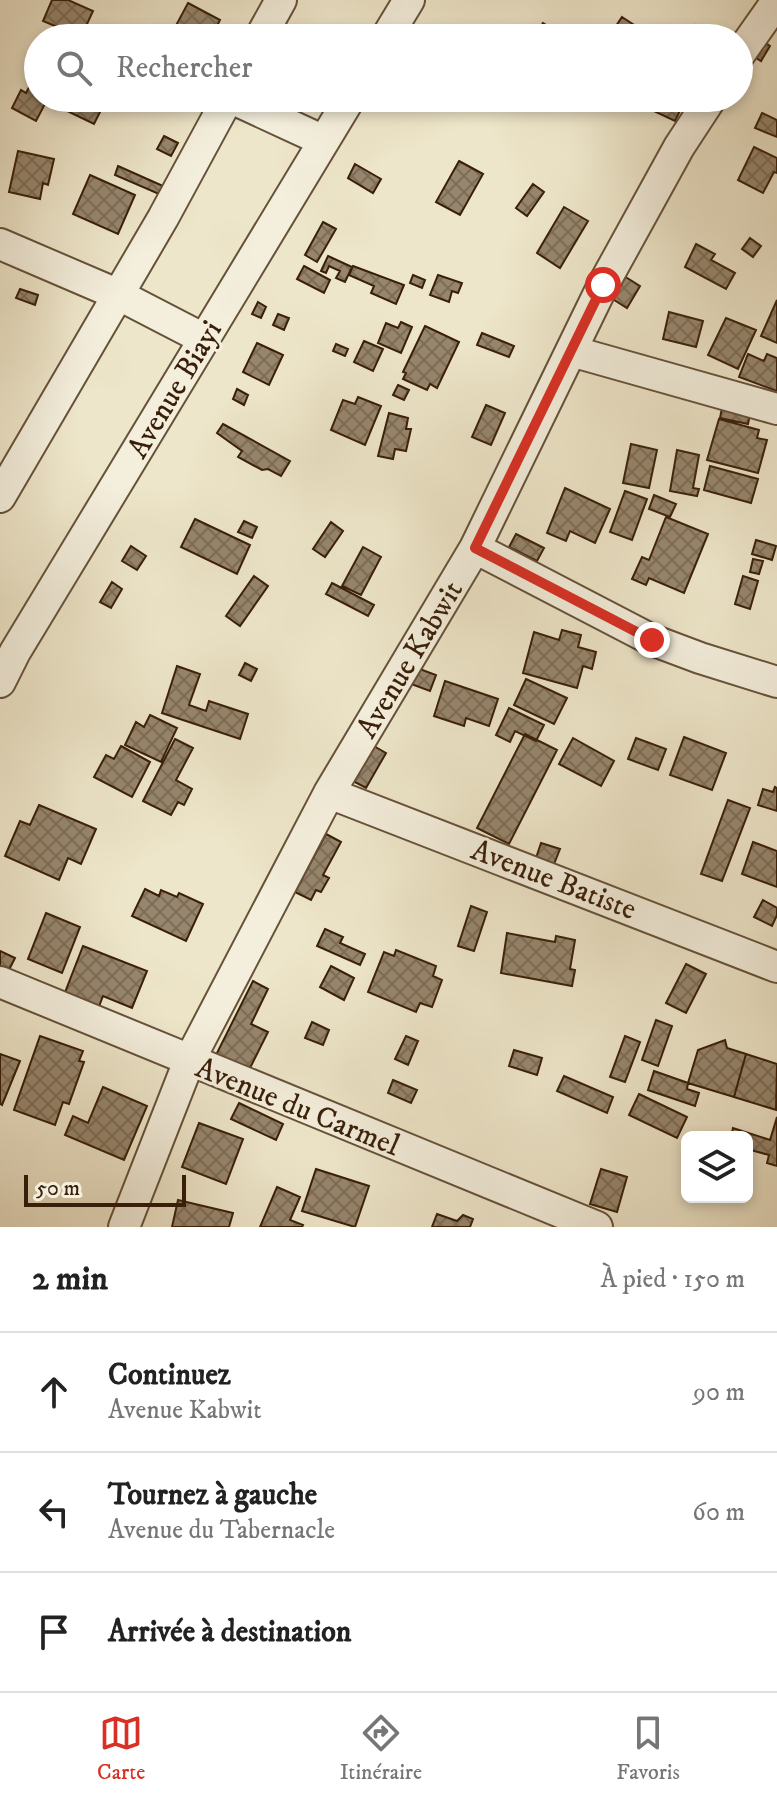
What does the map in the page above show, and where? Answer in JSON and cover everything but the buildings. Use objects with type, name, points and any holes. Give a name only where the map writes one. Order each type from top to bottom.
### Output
[{"type":"street","points":[[268,24],[281,0]]},
{"type":"street","points":[[394,24],[409,0]]},
{"type":"street","points":[[753,35],[777,1]]},
{"type":"street","points":[[0,497],[222,112]]},
{"type":"street","points":[[261,112],[324,141]]},
{"type":"street","name":"Avenue Biayi","points":[[0,682],[8,647],[204,339],[342,112]]},
{"type":"street","name":"Avenue Kabwit","points":[[124,1227],[189,1061],[329,793],[475,548],[603,285],[703,112]]},
{"type":"street","points":[[0,244],[119,295],[204,339]]},
{"type":"street","points":[[571,351],[777,409]]},
{"type":"street","points":[[475,548],[652,640],[777,682]]},
{"type":"street","name":"Avenue Batiste","points":[[329,793],[777,967]]},
{"type":"street","name":"Avenue du Carmel","points":[[0,982],[597,1227]]},
{"type":"route","points":[[603,285],[475,548],[652,640]]}]
